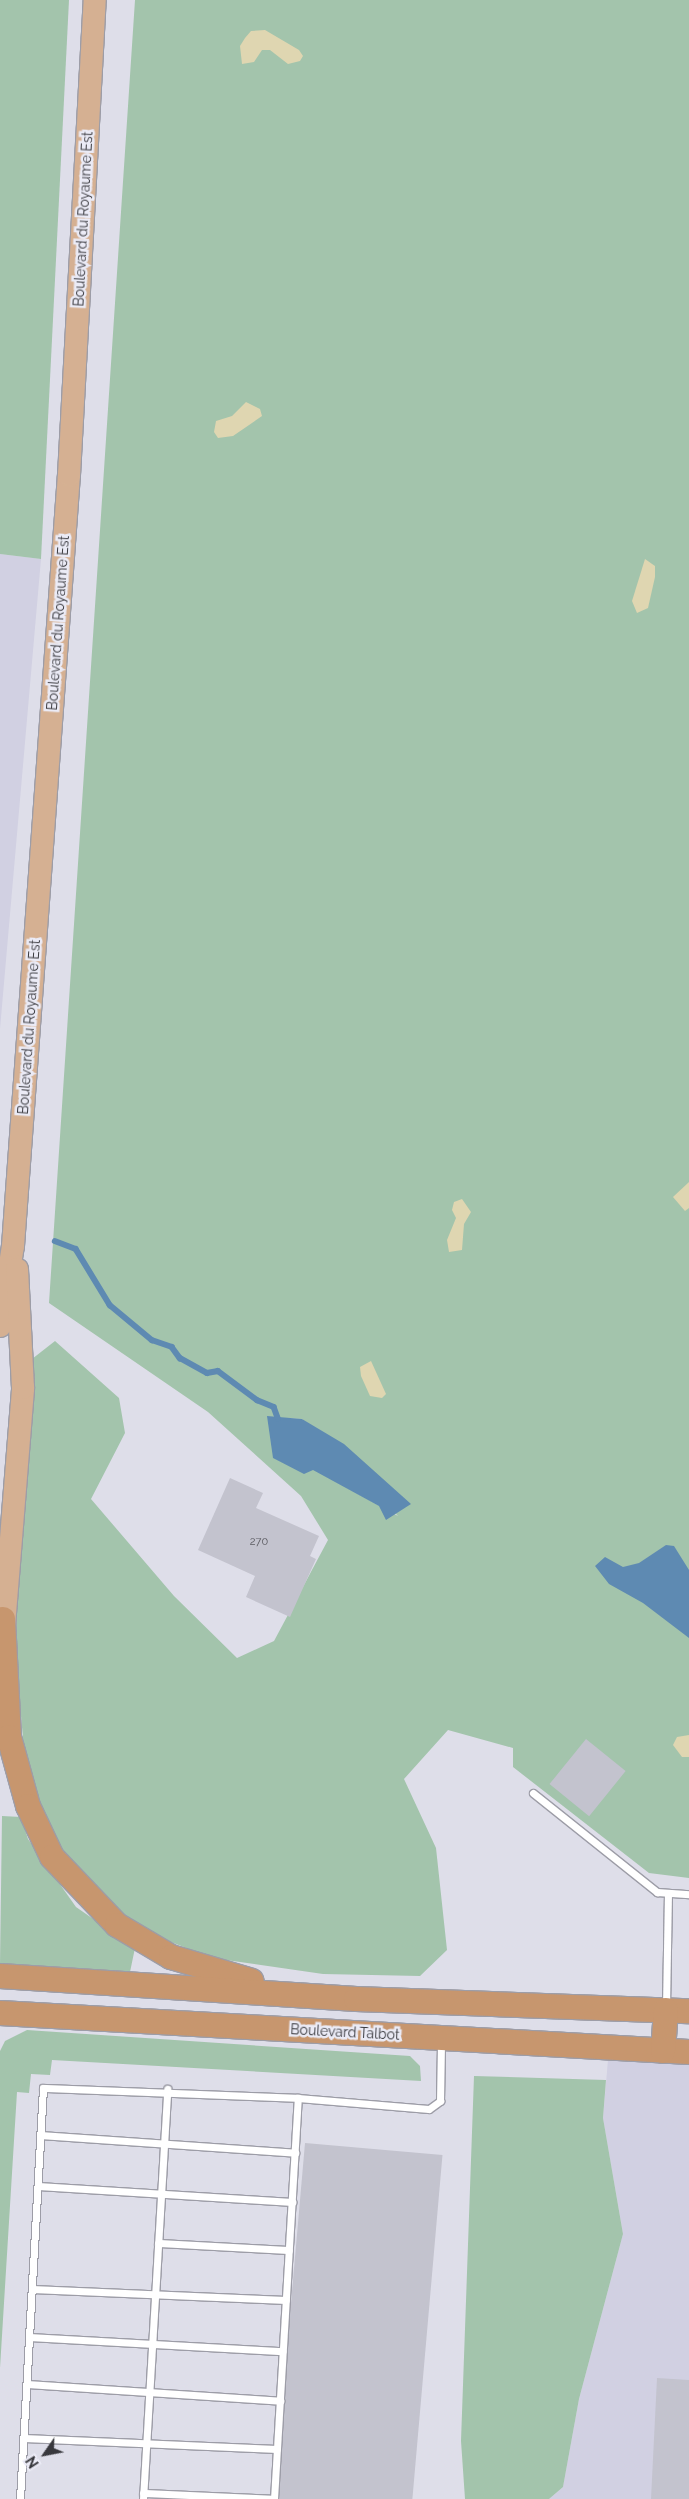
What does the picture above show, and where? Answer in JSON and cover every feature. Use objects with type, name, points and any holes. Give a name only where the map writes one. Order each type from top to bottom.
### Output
[{"type":"highway","points":[[3,1619],[9,1737],[28,1806],[52,1857],[116,1926],[171,1957],[242,1979],[332,1996]]},
{"type":"highway","points":[[0,1976],[332,1996],[689,2011]]},
{"type":"highway","points":[[663,2051],[666,2010]]},
{"type":"highway","name":"Boulevard Talbot","points":[[0,2013],[689,2052]]},
{"type":"main road","name":"Boulevard du Royaume Est","points":[[0,1326],[14,1246],[69,474],[95,0]]},
{"type":"main road","name":"Boulevard du Royaume Est","points":[[0,1727],[3,1619],[23,1388],[21,1306],[14,1246]]},
{"type":"lane","points":[[533,1793],[657,1892],[689,1894]]},
{"type":"lane","points":[[666,2010],[668,1893]]},
{"type":"lane","points":[[20,2499],[43,2088],[167,2090],[429,2109],[440,2101],[441,2038]]},
{"type":"lane","points":[[167,2090],[143,2496],[274,2499],[298,2098]]},
{"type":"lane","points":[[40,2135],[295,2153]]},
{"type":"lane","points":[[38,2186],[292,2202]]},
{"type":"lane","points":[[158,2243],[289,2250]]},
{"type":"lane","points":[[32,2290],[286,2300]]},
{"type":"lane","points":[[29,2337],[283,2351]]},
{"type":"lane","points":[[27,2384],[280,2401]]},
{"type":"lane","points":[[24,2438],[277,2449]]},
{"type":"shaded area","points":[[0,554],[41,559],[0,1029]]},
{"type":"shaded area","points":[[609,2048],[689,2052],[689,2499],[549,2499],[563,2487],[579,2399],[623,2234],[603,2118]]},
{"type":"green space","points":[[0,0],[69,0],[41,559],[0,554]]},
{"type":"green space","points":[[135,0],[689,0],[689,1878],[649,1873],[513,1767],[513,1748],[448,1730],[404,1779],[436,1848],[447,1950],[420,1976],[323,1974],[212,1958],[153,1935],[110,1908],[76,1877],[33,1793],[24,1749],[16,1661],[17,1577],[32,1359],[55,1341],[119,1398],[125,1433],[91,1499],[174,1596],[237,1658],[274,1641],[328,1540],[301,1496],[208,1412],[49,1303]],"holes":[[[278,1418],[302,1419],[398,1516],[313,1469]]]},
{"type":"green space","points":[[2,1816],[21,1817],[28,1839],[76,1907],[135,1948],[130,1972],[0,1964]]},
{"type":"green space","points":[[27,2030],[410,2056],[420,2066],[421,2081],[52,2060],[50,2075],[31,2074],[29,2093],[17,2092],[0,2368],[0,2051],[5,2041]]},
{"type":"green space","points":[[474,2076],[606,2080],[603,2118],[623,2234],[579,2399],[563,2487],[549,2499],[465,2499],[461,2441]]},
{"type":"sand","points":[[265,30],[299,50],[303,56],[300,61],[288,64],[270,50],[262,50],[254,62],[242,64],[240,46],[245,38],[251,31]]},
{"type":"sand","points":[[246,402],[260,409],[262,416],[233,436],[218,438],[214,432],[216,421],[232,416]]},
{"type":"sand","points":[[645,559],[655,566],[655,577],[648,608],[637,613],[632,601]]},
{"type":"sand","points":[[689,1182],[689,1208],[685,1211],[673,1197]]},
{"type":"sand","points":[[462,1199],[471,1212],[464,1224],[462,1250],[449,1252],[447,1240],[456,1218],[452,1210],[454,1202]]},
{"type":"sand","points":[[371,1361],[386,1394],[382,1398],[370,1396],[361,1376],[360,1367]]},
{"type":"sand","points":[[689,1735],[689,1757],[682,1757],[673,1745],[677,1737]]},
{"type":"water","points":[[267,1416],[302,1419],[344,1444],[411,1504],[386,1520],[379,1506],[313,1470],[304,1474],[273,1458]]},
{"type":"water","points":[[666,1545],[674,1546],[689,1570],[689,1638],[643,1603],[609,1584],[595,1566],[605,1557],[623,1567],[639,1563]]},
{"type":"building","points":[[230,1478],[263,1493],[256,1508],[319,1536],[310,1556],[316,1559],[290,1617],[246,1597],[255,1576],[198,1550]]},
{"type":"building","points":[[586,1739],[626,1771],[589,1816],[549,1784]]},
{"type":"building","points":[[305,2143],[442,2155],[412,2499],[274,2499]]},
{"type":"building","points":[[657,2378],[689,2380],[689,2499],[651,2499]]},
{"type":"waterway","points":[[55,1241],[76,1249],[110,1305],[152,1340],[172,1347],[180,1358],[207,1373],[218,1371],[257,1400],[274,1407],[278,1418]]}]
